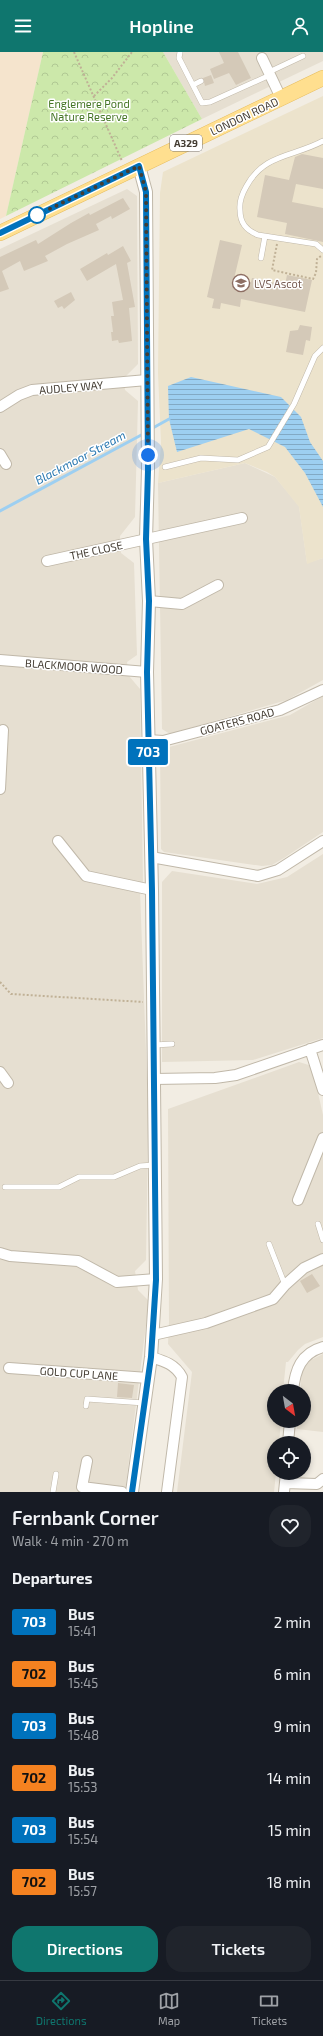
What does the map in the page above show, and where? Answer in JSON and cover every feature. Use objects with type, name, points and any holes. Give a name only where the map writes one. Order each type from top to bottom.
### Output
[{"type":"main road","name":"LONDON ROAD","points":[[0,233],[281,98],[320,81]]},
{"type":"street","points":[[262,58],[281,98]]},
{"type":"street","points":[[132,1492],[151,1357],[156,1280],[152,890],[147,672],[149,601],[146,539],[148,470],[146,192],[139,166]]},
{"type":"street","name":"AUDLEY WAY","points":[[0,407],[19,395],[32,390],[147,380]]},
{"type":"street","points":[[0,454],[6,464]]},
{"type":"street","name":"THE CLOSE","points":[[47,561],[242,518]]},
{"type":"street","points":[[149,601],[182,604],[218,585]]},
{"type":"street","name":"BLACKMOOR WOOD","points":[[0,660],[147,672]]},
{"type":"street","name":"GOATERS ROAD","points":[[148,740],[163,741],[280,710],[323,690]]},
{"type":"street","points":[[0,789],[3,730]]},
{"type":"street","points":[[58,841],[86,876],[152,890]]},
{"type":"street","points":[[151,858],[258,876],[278,870],[323,841]]},
{"type":"street","points":[[154,1079],[215,1078],[236,1075],[323,1045]]},
{"type":"street","points":[[310,1049],[323,1090]]},
{"type":"street","points":[[0,1072],[8,1083]]},
{"type":"street","points":[[298,1200],[323,1138]]},
{"type":"street","points":[[0,1253],[10,1256],[78,1262],[117,1282],[156,1280]]},
{"type":"street","points":[[153,1335],[206,1323],[273,1299],[285,1284],[304,1268],[323,1259]]},
{"type":"street","points":[[294,1384],[300,1361],[314,1349],[323,1347]]},
{"type":"street","points":[[151,1357],[169,1363],[178,1368],[182,1377],[167,1492]]},
{"type":"street","name":"GOLD CUP LANE","points":[[9,1368],[148,1378]]},
{"type":"street","points":[[87,1461],[82,1487],[122,1492]]},
{"type":"street","points":[[285,1483],[317,1484],[323,1479]]},
{"type":"lane","points":[[180,52],[179,58],[202,103],[210,102],[303,56]]},
{"type":"lane","points":[[193,85],[201,81]]},
{"type":"lane","points":[[323,141],[279,157],[260,168],[250,180],[242,196],[241,221],[250,231],[266,236],[316,244],[323,250]]},
{"type":"lane","points":[[261,258],[266,236]]},
{"type":"lane","points":[[165,467],[202,458],[238,460],[268,447],[294,404],[315,356],[323,348]]},
{"type":"lane","points":[[153,1045],[172,1044]]},
{"type":"lane","points":[[5,1187],[59,1187],[79,1177],[114,1177],[140,1166],[155,1165]]},
{"type":"lane","points":[[318,1224],[323,1240]]},
{"type":"lane","points":[[269,1244],[285,1284]]},
{"type":"lane","points":[[86,1406],[87,1399],[145,1403]]},
{"type":"lane","points":[[53,1492],[56,1474]]},
{"type":"path","points":[[74,52],[123,164]]},
{"type":"path","points":[[94,96],[112,78],[132,52]]},
{"type":"path","points":[[278,237],[272,270],[313,279],[316,273],[317,259],[323,253]]},
{"type":"path","points":[[0,982],[11,994],[153,1003]]},
{"type":"shaded area","points":[[0,52],[43,52],[6,216],[0,219]]},
{"type":"shaded area","points":[[163,52],[323,52],[323,61],[202,119]]},
{"type":"shaded area","name":"LVS Ascot","points":[[323,96],[323,558],[307,564],[299,507],[275,477],[267,472],[245,463],[158,483],[161,443],[158,373],[160,193],[163,172]]},
{"type":"shaded area","points":[[127,189],[137,196],[138,364],[124,378],[125,390],[138,401],[135,517],[120,536],[121,553],[134,563],[137,655],[127,662],[129,676],[140,689],[143,882],[140,891],[148,1105],[146,1260],[135,1271],[138,1290],[149,1301],[125,1492],[0,1492],[0,249]]},
{"type":"shaded area","points":[[245,463],[275,477],[299,506],[307,563],[323,558],[323,680],[287,700],[170,734],[162,729],[158,483]]},
{"type":"shaded area","points":[[323,696],[323,832],[272,865],[262,866],[164,852],[161,849],[160,751],[169,747],[290,715]]},
{"type":"shaded area","points":[[323,854],[323,1038],[253,1060],[162,1062],[162,882],[172,871],[257,884],[287,877]]},
{"type":"shaded area","points":[[299,1062],[312,1066],[323,1115],[323,1337],[305,1344],[288,1362],[286,1362],[284,1384],[267,1384],[267,1428],[280,1428],[280,1436],[267,1436],[267,1480],[275,1480],[274,1492],[177,1492],[192,1372],[168,1344],[168,1109]]},
{"type":"shaded area","points":[[323,1354],[323,1432],[297,1429],[311,1428],[311,1384],[301,1384],[302,1372],[307,1362]]},
{"type":"green space","name":"Englemere Pond Nature Reserve","points":[[43,52],[163,52],[202,119],[6,216]]},
{"type":"water","points":[[191,377],[281,397],[301,417],[310,442],[323,461],[323,507],[305,473],[285,447],[249,429],[177,452],[169,419],[168,386]]},
{"type":"building","points":[[219,52],[238,52],[251,78],[236,85],[229,73],[214,79],[210,69],[224,63]]},
{"type":"building","points":[[211,75],[214,83],[205,86],[203,78]]},
{"type":"building","points":[[302,154],[323,158],[323,189],[296,184],[292,202],[323,208],[323,242],[285,234],[287,223],[257,217],[265,175],[289,180],[295,157]]},
{"type":"building","points":[[123,198],[130,209],[112,219],[111,216],[96,224],[99,230],[67,244],[45,256],[48,261],[24,271],[20,261],[2,271],[9,289],[0,292],[0,257],[36,240],[38,244],[89,213],[90,215]]},
{"type":"building","points":[[220,240],[242,245],[234,279],[251,282],[252,278],[285,285],[287,275],[312,280],[305,312],[241,299],[240,307],[221,303],[220,309],[212,308],[214,299],[207,297]]},
{"type":"building","points":[[123,246],[131,261],[127,263],[135,307],[129,308],[132,341],[119,343],[118,340],[112,341],[111,332],[113,332],[111,316],[114,316],[112,302],[123,300],[116,264],[87,281],[80,269],[107,253],[108,255]]},
{"type":"building","points":[[71,292],[75,300],[64,309],[62,306],[58,308],[54,301]]},
{"type":"building","points":[[300,325],[312,327],[310,341],[306,340],[303,355],[286,352],[290,331],[298,330]]},
{"type":"building","points":[[312,1274],[320,1286],[307,1293],[300,1281]]},
{"type":"building","points":[[118,1383],[134,1385],[132,1398],[117,1397]]},
{"type":"waterway","name":"Blackmoor Stream","points":[[151,429],[169,419]]},
{"type":"waterway","name":"Blackmoor Stream","points":[[0,511],[145,433]]},
{"type":"bus line","name":"703","points":[[0,233],[139,166],[141,170],[146,192],[148,470],[146,539],[149,601],[147,672],[152,890],[156,1280],[151,1357],[132,1492]]},
{"type":"place","name":"LVS Ascot","points":[[241,283]]},
{"type":"route","points":[[37,215],[139,166],[141,170],[146,192],[148,455]]}]
